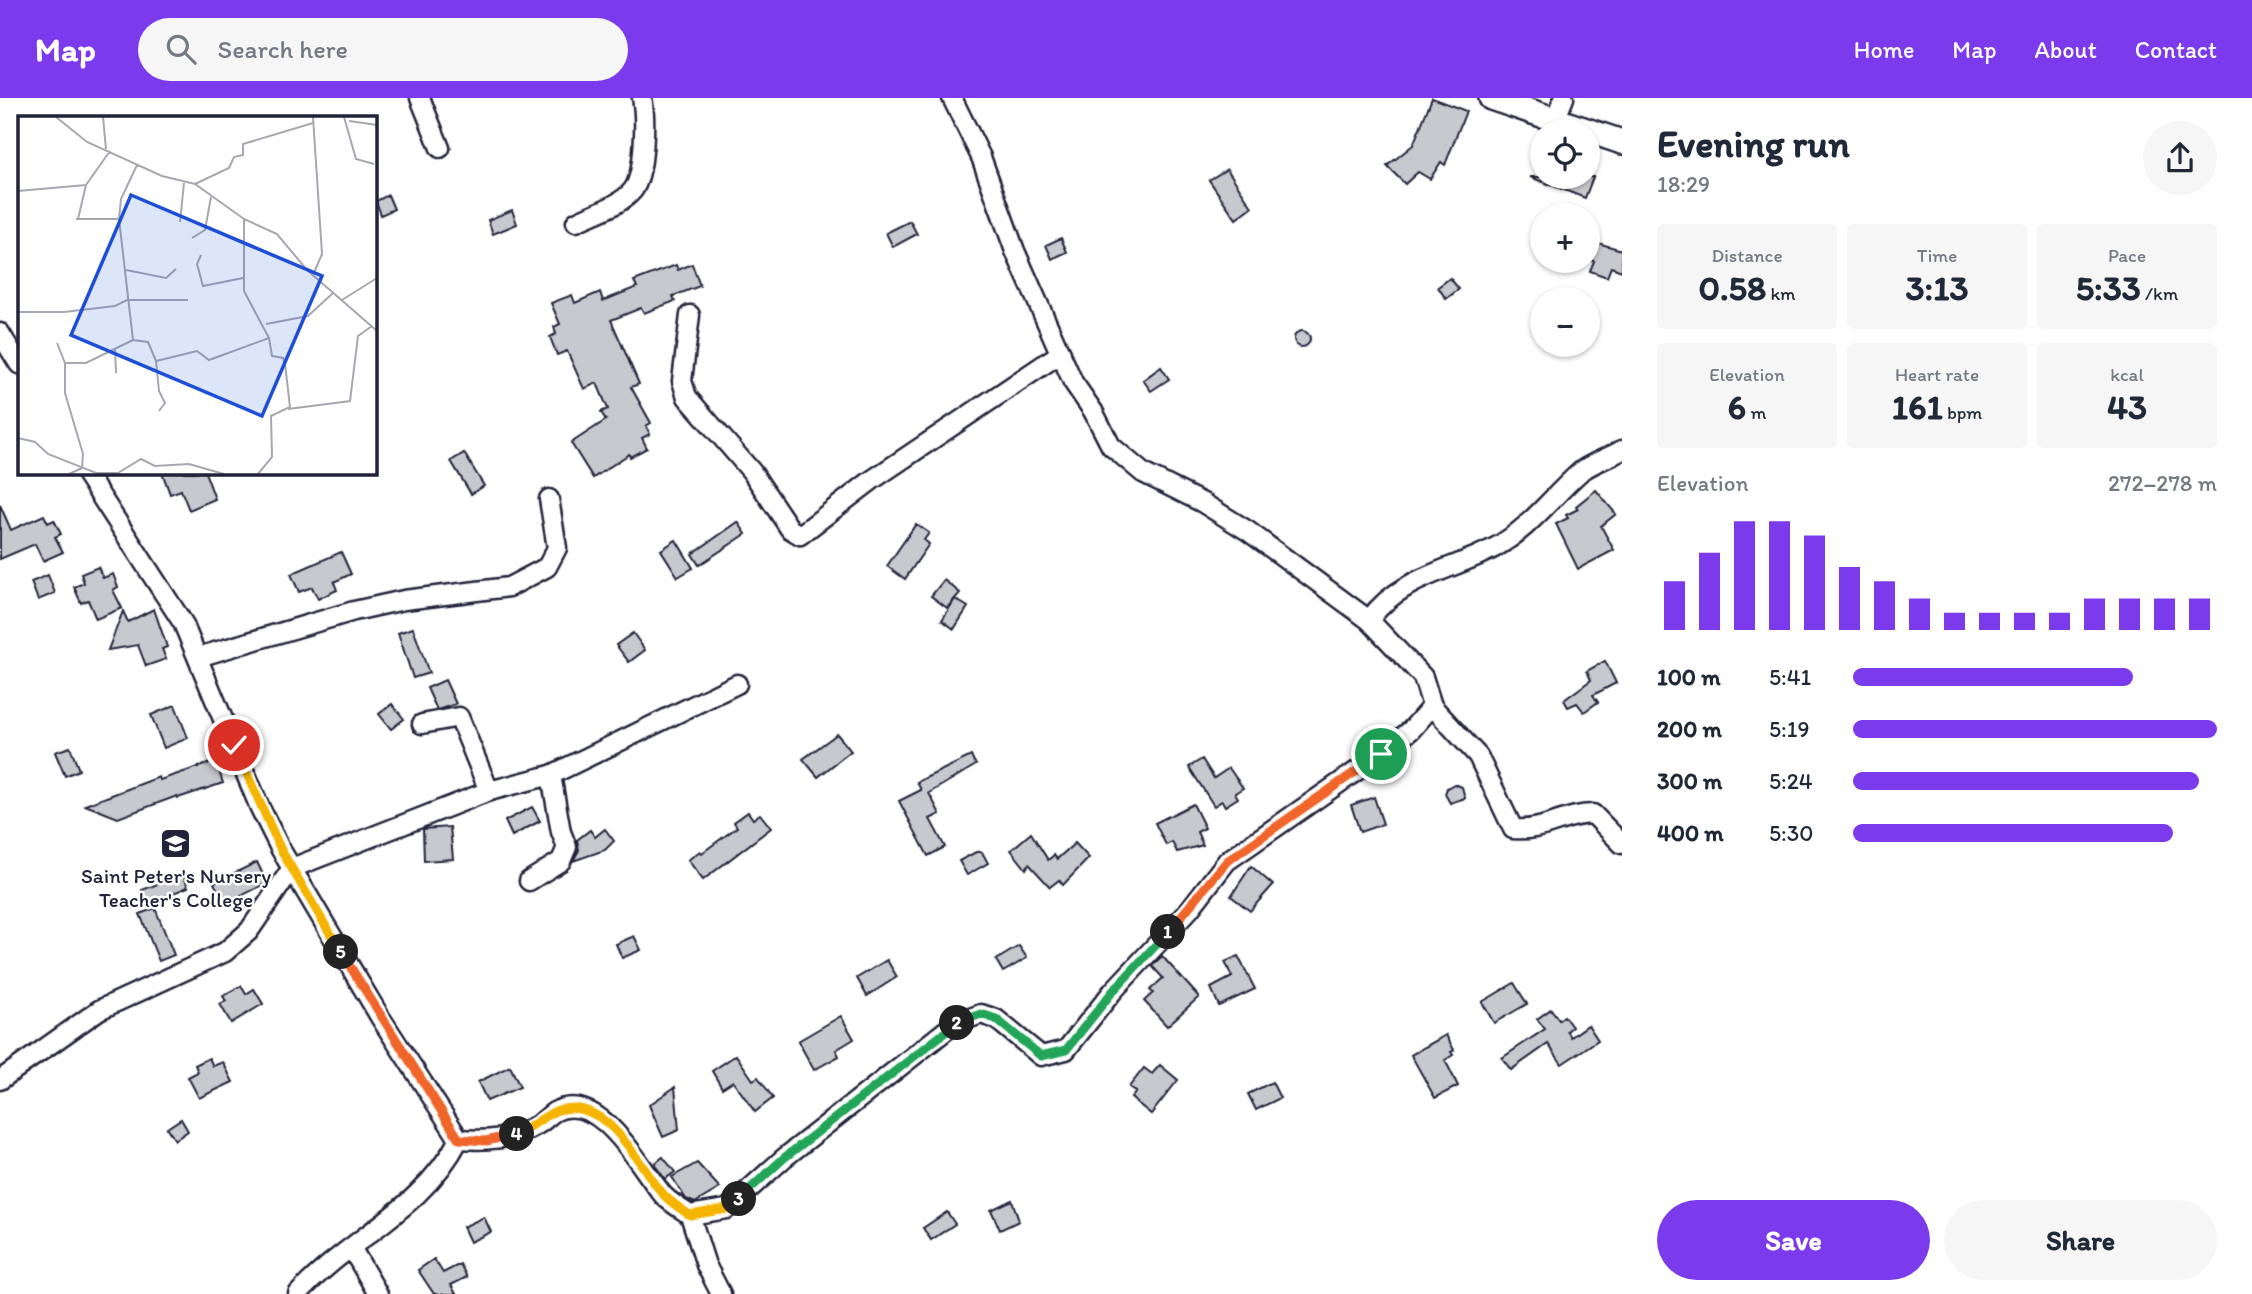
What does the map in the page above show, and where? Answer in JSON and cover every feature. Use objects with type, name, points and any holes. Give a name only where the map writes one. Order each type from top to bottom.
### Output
[{"type":"street","points":[[420,98],[440,148]]},
{"type":"street","points":[[576,222],[622,200],[636,184],[645,127],[642,98]]},
{"type":"street","points":[[952,98],[981,157],[1015,251],[1073,382],[1111,446],[1122,458],[1248,531],[1369,620],[1423,677],[1432,706],[1478,756],[1513,829],[1547,828],[1574,814],[1593,814],[1622,844]]},
{"type":"street","points":[[1492,98],[1552,119]]},
{"type":"street","points":[[1555,119],[1563,98]]},
{"type":"street","points":[[1600,135],[1622,142]]},
{"type":"street","points":[[690,315],[682,381],[687,397],[752,472],[790,528],[800,536],[847,497],[1060,353]]},
{"type":"street","points":[[0,333],[18,363]]},
{"type":"street","points":[[1369,620],[1378,608],[1412,582],[1494,547],[1540,513],[1582,470],[1622,450]]},
{"type":"street","points":[[86,474],[172,605],[198,657],[260,808],[292,868],[394,1040],[459,1139]]},
{"type":"street","points":[[198,657],[354,611],[404,600],[509,587],[547,566],[557,548],[549,499]]},
{"type":"street","points":[[0,1080],[99,1010],[225,952],[249,931],[292,868],[489,791],[551,775],[737,684]]},
{"type":"street","points":[[690,1215],[727,1209],[784,1158],[954,1024],[981,1014],[996,1019],[1041,1056],[1066,1050],[1113,991],[1189,910],[1227,861],[1381,754],[1411,730],[1432,706]]},
{"type":"street","points":[[422,723],[459,717],[489,791]]},
{"type":"street","points":[[530,881],[561,861],[567,847],[561,832],[551,775]]},
{"type":"street","points":[[459,1139],[486,1141],[509,1138],[537,1125],[555,1111],[578,1107],[604,1120],[665,1196],[690,1215],[706,1265],[721,1294]]},
{"type":"street","points":[[298,1294],[318,1272],[352,1249],[424,1189],[446,1164],[459,1139]]},
{"type":"street","points":[[352,1249],[378,1294]]},
{"type":"building","points":[[1432,98],[1466,111],[1445,165],[1441,162],[1430,179],[1418,172],[1405,184],[1387,166],[1413,145]]},
{"type":"building","points":[[1227,169],[1252,207],[1236,219],[1209,180]]},
{"type":"building","points":[[1561,189],[1588,189],[1585,198]]},
{"type":"building","points":[[388,195],[394,209],[381,215],[376,201]]},
{"type":"building","points":[[512,210],[517,224],[493,234],[488,220]]},
{"type":"building","points":[[910,221],[917,234],[893,247],[886,233]]},
{"type":"building","points":[[1061,238],[1067,252],[1052,259],[1046,245]]},
{"type":"building","points":[[1600,244],[1622,250],[1622,271],[1611,267],[1607,277],[1596,273],[1600,273]]},
{"type":"building","points":[[692,264],[700,286],[673,296],[675,301],[644,313],[641,308],[611,320],[639,384],[631,387],[651,423],[646,426],[650,434],[642,438],[647,448],[630,457],[629,454],[593,478],[571,443],[606,420],[601,412],[608,409],[597,383],[584,389],[567,351],[557,355],[550,337],[556,334],[554,327],[560,324],[551,303],[572,295],[575,303],[600,292],[603,301],[637,287],[634,281],[676,265],[678,270]]},
{"type":"building","points":[[1450,278],[1459,289],[1446,299],[1438,287]]},
{"type":"building","points":[[1302,331],[1310,339],[1302,347],[1294,339]]},
{"type":"building","points":[[1161,367],[1169,379],[1151,391],[1143,380]]},
{"type":"building","points":[[464,453],[484,486],[471,494],[451,461]]},
{"type":"building","points":[[163,474],[206,474],[215,499],[189,510],[181,490],[170,494]]},
{"type":"building","points":[[1596,490],[1616,514],[1601,526],[1614,550],[1578,569],[1556,524],[1568,518],[1566,515],[1578,509],[1576,506]]},
{"type":"building","points":[[0,505],[11,530],[44,515],[48,523],[54,520],[61,534],[55,537],[63,552],[43,561],[35,544],[0,559]]},
{"type":"building","points":[[738,522],[746,534],[699,565],[692,554]]},
{"type":"building","points":[[916,524],[929,533],[924,540],[929,544],[905,579],[887,566]]},
{"type":"building","points":[[676,540],[693,568],[678,577],[661,550]]},
{"type":"building","points":[[341,552],[351,574],[334,582],[337,590],[318,599],[312,587],[299,592],[291,574]]},
{"type":"building","points":[[98,567],[103,578],[113,574],[118,587],[113,590],[122,608],[96,619],[88,600],[81,603],[74,587],[84,583],[81,574]]},
{"type":"building","points":[[48,575],[55,593],[38,600],[31,582]]},
{"type":"building","points":[[944,580],[960,593],[947,608],[931,596]]},
{"type":"building","points":[[955,599],[968,607],[954,629],[942,620]]},
{"type":"building","points":[[154,609],[167,647],[162,649],[166,659],[146,666],[138,645],[108,650],[123,611],[128,622]]},
{"type":"building","points":[[413,628],[429,673],[413,678],[398,633]]},
{"type":"building","points":[[633,633],[645,650],[629,662],[616,645]]},
{"type":"building","points":[[1605,661],[1616,683],[1593,695],[1598,702],[1584,712],[1577,703],[1568,707],[1564,700],[1591,680],[1587,671]]},
{"type":"building","points":[[445,680],[456,704],[437,710],[427,688]]},
{"type":"building","points":[[392,704],[404,719],[391,729],[379,714]]},
{"type":"building","points":[[175,705],[188,738],[164,748],[151,715]]},
{"type":"building","points":[[837,734],[851,751],[818,777],[803,759]]},
{"type":"building","points":[[70,747],[79,770],[65,776],[55,752]]},
{"type":"building","points":[[971,756],[976,765],[929,793],[940,814],[930,819],[945,847],[928,856],[899,801],[921,790],[917,782]]},
{"type":"building","points":[[1202,759],[1214,778],[1229,768],[1243,788],[1235,793],[1238,798],[1225,806],[1222,801],[1214,806],[1189,767]]},
{"type":"building","points":[[216,761],[223,783],[178,798],[177,796],[118,818],[85,805],[159,777],[160,780]]},
{"type":"building","points":[[1454,784],[1462,787],[1465,798],[1450,803],[1445,794],[1447,788]]},
{"type":"building","points":[[1374,797],[1383,824],[1360,832],[1351,805]]},
{"type":"building","points":[[1193,804],[1205,828],[1197,832],[1203,845],[1177,852],[1172,842],[1166,845],[1155,823]]},
{"type":"building","points":[[532,807],[540,821],[512,836],[505,821]]},
{"type":"building","points":[[748,812],[753,819],[760,814],[771,828],[703,880],[688,860],[737,827],[734,822]]},
{"type":"building","points":[[450,827],[453,859],[424,861],[423,829]]},
{"type":"building","points":[[605,829],[614,841],[605,850],[573,861],[579,850],[577,840],[590,830],[595,837]]},
{"type":"building","points":[[1031,833],[1048,860],[1054,855],[1057,859],[1075,843],[1089,858],[1063,885],[1059,880],[1050,887],[1029,864],[1026,869],[1011,850]]},
{"type":"building","points":[[976,852],[982,852],[988,863],[967,875],[959,861]]},
{"type":"building","points":[[257,862],[267,883],[225,904],[214,883]]},
{"type":"building","points":[[1251,866],[1273,885],[1250,911],[1231,896]]},
{"type":"building","points":[[183,874],[188,887],[147,904],[142,890]]},
{"type":"building","points":[[155,908],[174,955],[159,961],[140,914]]},
{"type":"building","points":[[634,936],[641,950],[622,958],[616,944]]},
{"type":"building","points":[[1019,946],[1027,958],[1003,972],[996,960]]},
{"type":"building","points":[[1162,956],[1199,997],[1167,1026],[1144,1001],[1153,993],[1150,990],[1163,978],[1152,966]]},
{"type":"building","points":[[1238,956],[1255,989],[1219,1006],[1211,988],[1232,977],[1225,962]]},
{"type":"building","points":[[887,960],[897,977],[867,996],[857,978]]},
{"type":"building","points":[[1514,983],[1527,1004],[1494,1023],[1482,1002]]},
{"type":"building","points":[[241,986],[246,994],[254,989],[263,1004],[231,1023],[220,1004],[226,1001],[223,996]]},
{"type":"building","points":[[1551,1009],[1559,1020],[1564,1016],[1572,1027],[1567,1031],[1571,1037],[1588,1025],[1598,1040],[1562,1064],[1548,1044],[1511,1070],[1502,1058],[1545,1029],[1537,1019]]},
{"type":"building","points":[[841,1016],[854,1039],[836,1050],[839,1056],[814,1070],[798,1041]]},
{"type":"building","points":[[1446,1035],[1454,1050],[1451,1052],[1453,1055],[1445,1060],[1458,1086],[1435,1098],[1411,1055]]},
{"type":"building","points":[[736,1055],[753,1080],[758,1077],[773,1098],[755,1112],[733,1081],[722,1088],[712,1071]]},
{"type":"building","points":[[209,1058],[213,1066],[223,1062],[233,1082],[199,1098],[188,1077],[198,1072],[195,1065]]},
{"type":"building","points":[[1160,1065],[1178,1080],[1151,1114],[1131,1098],[1136,1092],[1129,1087],[1144,1068],[1152,1074]]},
{"type":"building","points":[[510,1066],[520,1087],[487,1101],[478,1082]]},
{"type":"building","points":[[1272,1082],[1280,1098],[1256,1110],[1248,1094]]},
{"type":"building","points":[[675,1087],[679,1130],[663,1137],[649,1105]]},
{"type":"building","points":[[181,1119],[188,1131],[175,1140],[167,1128]]},
{"type":"building","points":[[663,1157],[675,1172],[665,1179],[654,1164]]},
{"type":"building","points":[[697,1163],[720,1188],[695,1203],[686,1199],[672,1177]]},
{"type":"building","points":[[1012,1200],[1019,1221],[1000,1230],[991,1210]]},
{"type":"building","points":[[947,1212],[955,1224],[931,1240],[923,1228]]},
{"type":"building","points":[[484,1217],[491,1232],[470,1242],[463,1227]]},
{"type":"building","points":[[434,1259],[443,1273],[460,1264],[467,1277],[451,1285],[456,1294],[434,1294],[418,1270]]},
{"type":"place","name":"Saint Peter's Nursery Teacher's College","points":[[176,844]]},
{"type":"route","points":[[234,745],[281,850],[430,1099],[459,1139],[486,1141],[509,1138],[537,1125],[555,1111],[578,1107],[604,1120],[665,1196],[690,1215],[727,1209],[784,1158],[954,1024],[981,1014],[996,1019],[1041,1056],[1066,1050],[1113,991],[1189,910],[1227,861],[1381,754]]}]
